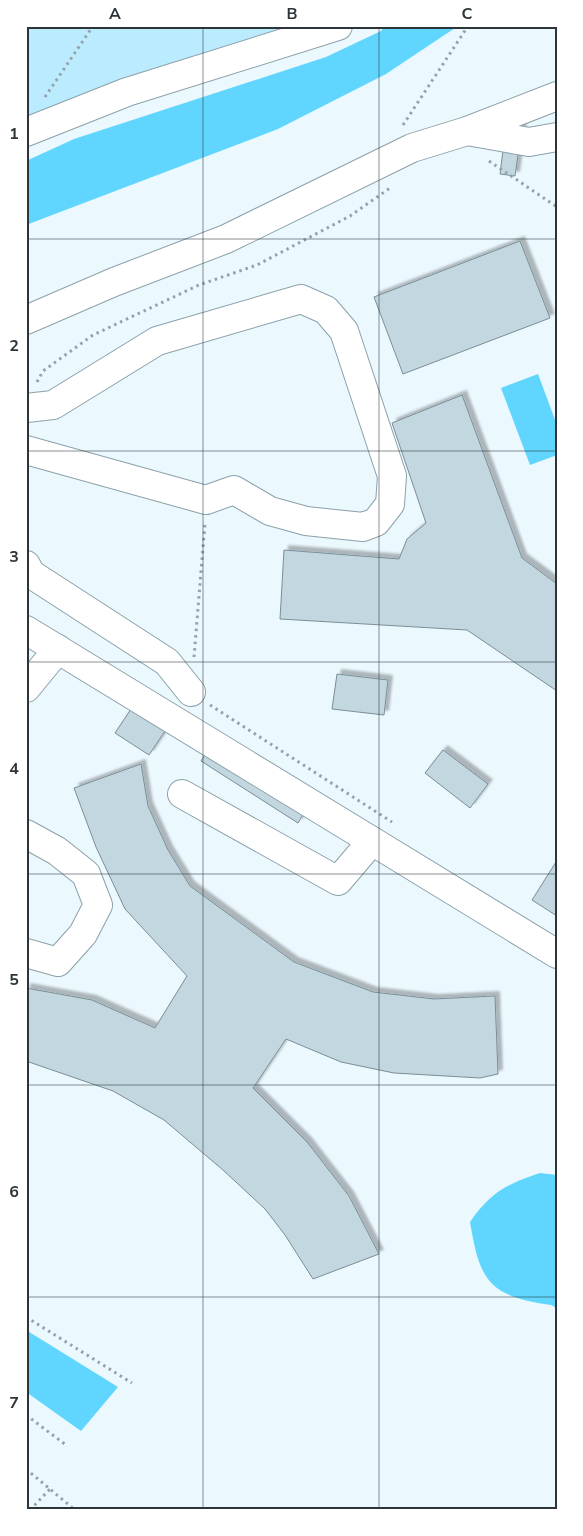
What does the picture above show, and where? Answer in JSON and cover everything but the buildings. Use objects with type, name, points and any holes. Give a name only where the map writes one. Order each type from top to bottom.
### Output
[{"type":"lane","points":[[26,132],[127,92],[338,26]]},
{"type":"lane","points":[[26,320],[114,282],[226,239],[412,148],[467,131],[557,96]]},
{"type":"lane","points":[[467,131],[529,142],[557,137]]},
{"type":"lane","points":[[26,450],[206,500],[234,490],[270,511],[297,518],[363,527],[376,522],[390,504],[392,476],[344,331],[326,310],[301,299],[157,340],[53,405],[29,406]]},
{"type":"lane","points":[[26,565],[31,574],[167,662],[191,692]]},
{"type":"lane","points":[[26,630],[557,954]]},
{"type":"lane","points":[[26,688],[58,649]]},
{"type":"lane","points":[[182,794],[338,881],[372,841]]},
{"type":"lane","points":[[26,834],[58,851],[86,874],[98,905],[83,934],[58,962],[26,953]]},
{"type":"path","points":[[42,100],[93,26]]},
{"type":"path","points":[[398,134],[468,26]]},
{"type":"path","points":[[482,159],[490,161],[557,207]]},
{"type":"path","points":[[29,406],[44,371],[93,335],[199,285],[257,265],[350,216],[396,184]]},
{"type":"path","points":[[206,500],[191,692],[398,826]]},
{"type":"path","points":[[26,1317],[132,1383]]},
{"type":"path","points":[[26,1415],[66,1446]]},
{"type":"path","points":[[26,1469],[75,1510]]},
{"type":"path","points":[[30,1510],[50,1489]]},
{"type":"shaded area","points":[[26,26],[299,26],[26,119]]},
{"type":"water","points":[[385,26],[458,26],[386,74],[278,129],[26,225],[26,161],[74,139],[326,57],[381,31]]},
{"type":"water","points":[[538,374],[557,425],[557,455],[530,465],[501,388]]},
{"type":"water","points":[[540,1173],[557,1175],[557,1308],[514,1297],[501,1291],[491,1283],[478,1259],[470,1222],[485,1203],[501,1190]]},
{"type":"water","points":[[26,1330],[118,1387],[81,1431],[26,1392]]}]
